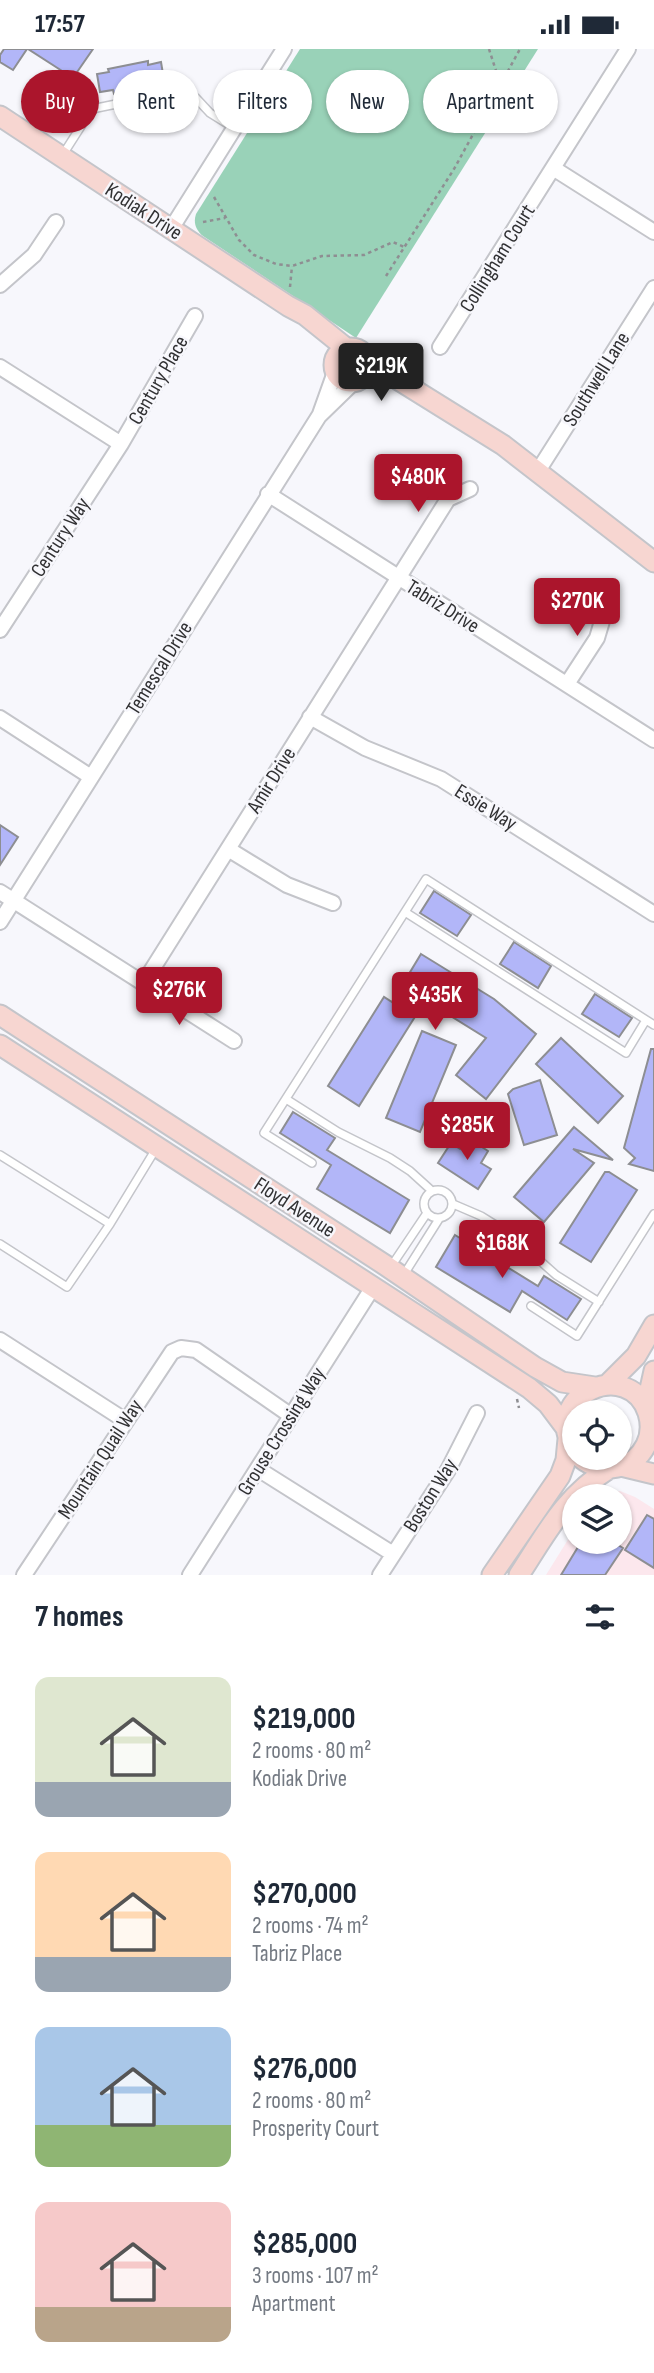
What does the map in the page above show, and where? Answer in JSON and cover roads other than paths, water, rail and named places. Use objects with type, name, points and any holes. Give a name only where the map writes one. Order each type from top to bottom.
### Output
[{"type":"street","points":[[271,70],[284,49]]},
{"type":"street","name":"Collingham Court","points":[[440,347],[628,49]]},
{"type":"street","name":"Kodiak Drive","points":[[0,116],[171,229],[289,297],[346,348]]},
{"type":"street","points":[[171,229],[231,133]]},
{"type":"street","points":[[553,168],[654,232]]},
{"type":"street","points":[[0,285],[34,255],[56,222]]},
{"type":"street","name":"Southwell Lane","points":[[538,471],[654,288]]},
{"type":"street","name":"Kodiak Drive","points":[[289,297],[335,369]]},
{"type":"street","name":"Century Place","points":[[121,444],[194,316]]},
{"type":"street","points":[[357,381],[367,372],[368,361],[358,349],[346,348],[337,355],[335,369],[343,380],[408,387]]},
{"type":"street","points":[[368,361],[503,445],[654,562]]},
{"type":"street","points":[[0,367],[121,444]]},
{"type":"street","name":"Temescal Drive","points":[[0,922],[319,415],[335,369]]},
{"type":"street","name":"Temescal Drive","points":[[319,415],[357,381]]},
{"type":"street","name":"Century Way","points":[[0,630],[121,444]]},
{"type":"street","name":"Amir Drive","points":[[143,984],[448,499],[470,489]]},
{"type":"street","name":"Tabriz Drive","points":[[268,494],[654,740]]},
{"type":"street","points":[[567,684],[597,638],[608,601]]},
{"type":"street","name":"Essie Way","points":[[310,717],[365,748],[441,779],[654,914]]},
{"type":"street","points":[[0,718],[91,777]]},
{"type":"street","points":[[228,849],[287,885],[333,902]]},
{"type":"street","points":[[0,892],[234,1041]]},
{"type":"street","name":"Floyd Avenue","points":[[0,1015],[555,1380],[629,1390],[650,1420]]},
{"type":"street","name":"Floyd Avenue","points":[[0,1045],[529,1388],[548,1404],[562,1426]]},
{"type":"street","name":"Grouse Crossing Way","points":[[190,1575],[373,1287]]},
{"type":"street","points":[[577,1400],[582,1394],[601,1386],[636,1356],[654,1325]]},
{"type":"street","points":[[1,1341],[125,1421]]},
{"type":"street","name":"Mountain Quail Way","points":[[24,1575],[168,1356],[181,1348],[196,1350],[290,1415]]},
{"type":"street","points":[[632,1461],[642,1452],[648,1441],[654,1371]]},
{"type":"street","name":"Boston Way","points":[[380,1575],[448,1470],[477,1413]]},
{"type":"street","points":[[258,1469],[393,1554]]},
{"type":"street","points":[[492,1575],[562,1469]]},
{"type":"street","points":[[519,1575],[570,1500],[583,1486],[611,1470]]},
{"type":"street","points":[[632,1470],[654,1474]]},
{"type":"lane","points":[[62,157],[92,110],[184,90],[213,115]]},
{"type":"lane","points":[[312,1163],[264,1133],[426,879],[654,1024]]},
{"type":"lane","points":[[405,912],[626,1053],[646,1020]]},
{"type":"lane","points":[[286,1100],[338,1132],[390,1158],[410,1171],[432,1191],[443,1191],[451,1198],[453,1204],[449,1214],[439,1219],[396,1273]]},
{"type":"lane","points":[[0,1244],[67,1287],[110,1224],[157,1147]]},
{"type":"lane","points":[[0,1155],[110,1224]]},
{"type":"lane","points":[[432,1191],[424,1206],[427,1213],[439,1219]]},
{"type":"lane","points":[[453,1204],[481,1216],[510,1234],[556,1275],[599,1302]]},
{"type":"lane","points":[[396,1273],[427,1213]]},
{"type":"lane","points":[[531,1306],[577,1336],[654,1214]]}]
